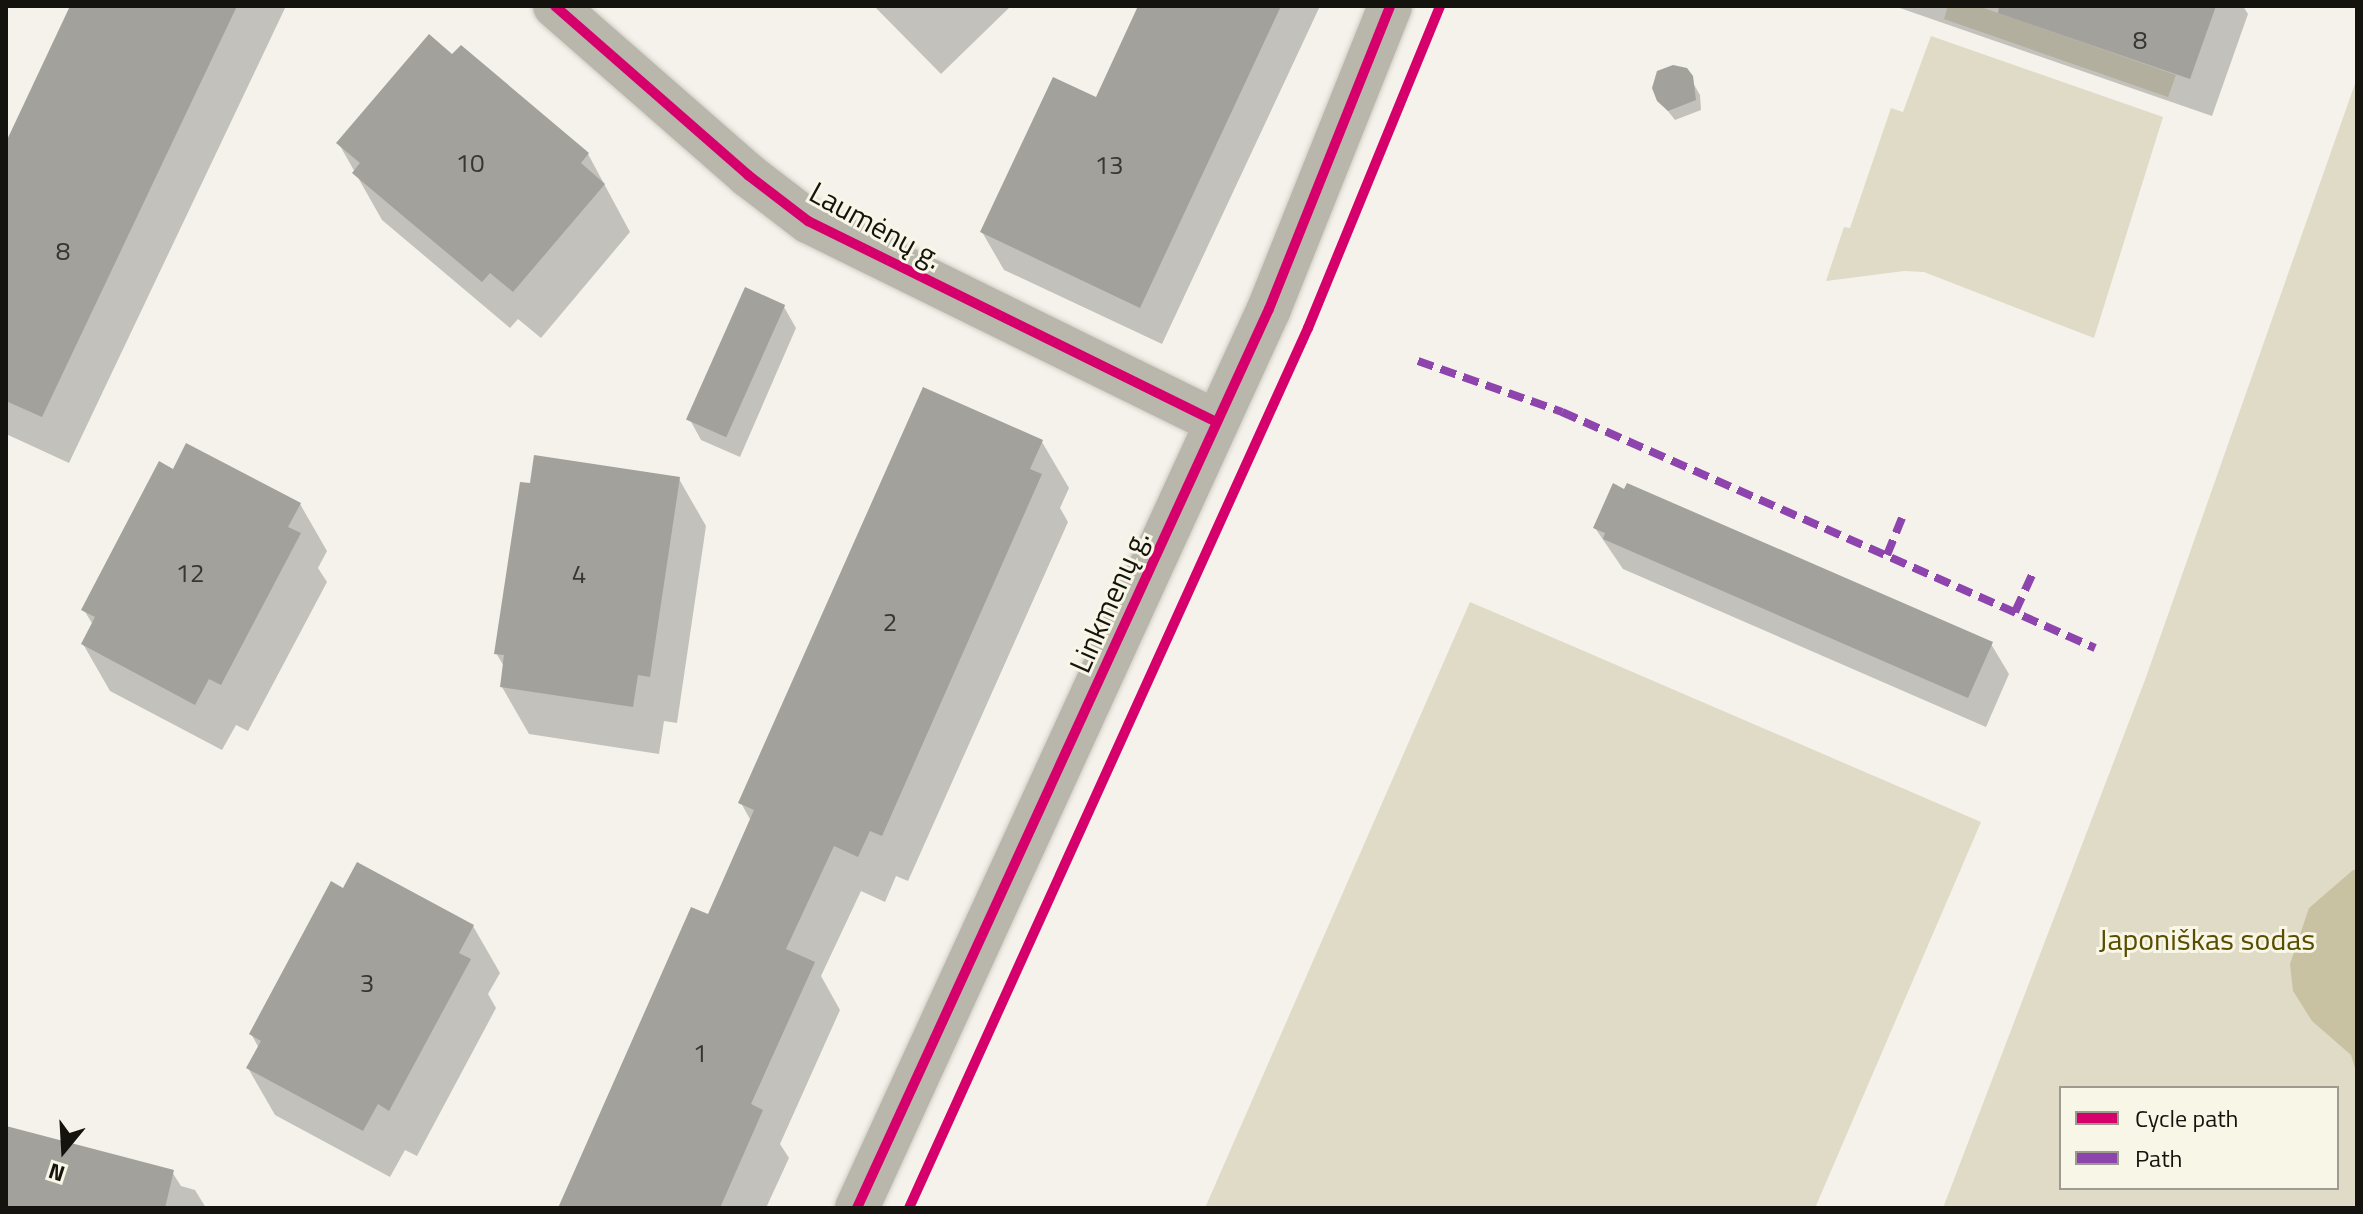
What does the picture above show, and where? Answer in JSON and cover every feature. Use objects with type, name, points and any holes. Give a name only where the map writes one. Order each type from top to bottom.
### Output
[{"type":"street","name":"Laumėnų g.","points":[[555,6],[748,175],[808,221],[1067,352],[1216,422]]},
{"type":"street","name":"Linkmenų g.","points":[[857,1208],[1269,309],[1390,6]]},
{"type":"green space","points":[[1948,6],[1978,6],[2176,75],[2168,97],[1944,19]]},
{"type":"green space","points":[[1931,36],[2163,117],[2094,338],[1924,272],[1904,271],[1826,281],[1844,227],[1850,228],[1891,108],[1903,112]]},
{"type":"green space","name":"Japoniškas sodas","points":[[2357,78],[2357,1208],[1943,1208],[2145,680]]},
{"type":"green space","points":[[1470,602],[1981,822],[1815,1208],[1205,1208]]},
{"type":"shaded area","points":[[2353,870],[2357,870],[2357,1075],[2351,1055],[2312,1021],[2293,991],[2290,964],[2309,908]]},
{"type":"building","points":[[70,6],[237,6],[42,417],[6,401],[6,142]]},
{"type":"building","points":[[1138,6],[1281,6],[1140,308],[980,232],[1053,77],[1096,97]]},
{"type":"building","points":[[1999,6],[2216,6],[2190,79],[1998,13]]},
{"type":"building","points":[[429,34],[452,54],[461,45],[589,153],[581,163],[605,184],[513,292],[490,273],[482,282],[409,221],[352,173],[360,163],[336,143]]},
{"type":"building","points":[[1673,65],[1687,68],[1693,76],[1696,100],[1668,111],[1657,101],[1652,88],[1657,71]]},
{"type":"building","points":[[745,287],[785,305],[726,437],[686,419]]},
{"type":"building","points":[[923,387],[1043,440],[1030,469],[1042,474],[882,836],[870,831],[858,857],[834,846],[786,949],[815,962],[751,1104],[763,1110],[720,1208],[558,1208],[691,907],[708,914],[754,810],[738,803]]},
{"type":"building","points":[[186,443],[301,503],[288,527],[301,533],[221,685],[209,679],[195,705],[81,644],[95,617],[81,610],[159,461],[173,469]]},
{"type":"building","points":[[534,455],[680,477],[650,677],[638,675],[633,707],[500,687],[504,655],[494,654],[520,482],[530,483]]},
{"type":"building","points":[[1613,483],[1624,489],[1627,483],[1993,642],[1968,698],[1603,539],[1605,533],[1593,528]]},
{"type":"building","points":[[357,862],[474,925],[459,953],[471,959],[389,1111],[378,1104],[363,1131],[246,1068],[261,1041],[249,1034],[331,881],[343,888]]},
{"type":"building","points":[[6,1126],[174,1170],[165,1208],[6,1208]]},
{"type":"marked path","points":[[1418,361],[1562,412],[2095,648]]},
{"type":"marked path","points":[[1887,555],[1902,518]]},
{"type":"marked path","points":[[2015,612],[2032,575]]},
{"type":"cycle path","points":[[555,6],[748,175],[808,221],[1216,422]]},
{"type":"cycle path","points":[[857,1208],[1269,309],[1390,6]]},
{"type":"cycle path","points":[[909,1208],[1308,328],[1440,6]]}]
